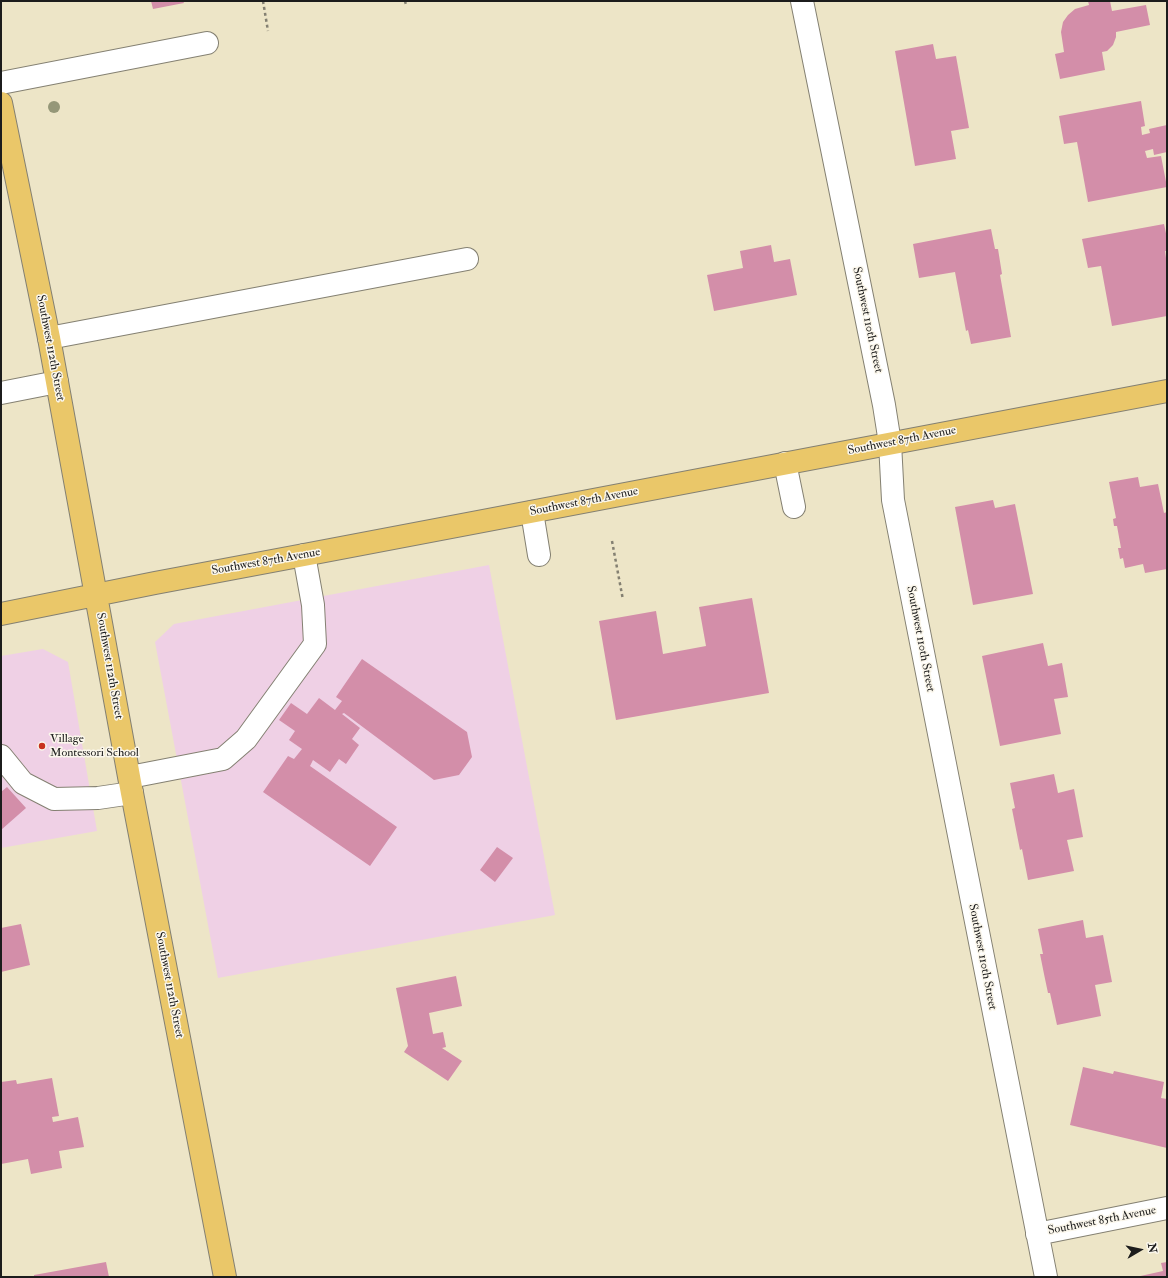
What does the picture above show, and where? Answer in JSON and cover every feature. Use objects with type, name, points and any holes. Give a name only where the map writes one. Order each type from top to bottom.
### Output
[{"type":"main road","name":"Southwest 112th Street","points":[[1,103],[7,166],[49,338],[131,785],[225,1277]]},
{"type":"main road","name":"Southwest 87th Avenue","points":[[1,614],[155,583],[1167,391]]},
{"type":"street","name":"Southwest 110th Street","points":[[802,1],[881,386],[890,443],[893,500],[1046,1277]]},
{"type":"street","points":[[1,83],[207,43]]},
{"type":"street","points":[[49,338],[467,259]]},
{"type":"street","points":[[1,393],[57,382]]},
{"type":"street","points":[[785,463],[794,507]]},
{"type":"street","points":[[532,512],[539,555]]},
{"type":"street","points":[[1,756],[23,783],[54,799],[98,798],[131,785],[223,759],[246,739],[315,644],[313,605],[304,555]]},
{"type":"street","name":"Southwest 85th Avenue","points":[[1037,1234],[1167,1208]]},
{"type":"path","points":[[263,1],[268,31]]},
{"type":"path","points":[[405,1],[406,5]]},
{"type":"path","points":[[612,541],[623,600]]},
{"type":"shaded area","points":[[489,565],[555,915],[218,978],[155,642],[174,624]]},
{"type":"shaded area","name":"Village Montessori School","points":[[43,649],[68,662],[97,831],[1,848],[1,656]]},
{"type":"building","points":[[151,1],[183,1],[184,3],[153,9]]},
{"type":"building","points":[[1088,1],[1110,1],[1112,11],[1146,5],[1150,25],[1116,32],[1113,45],[1107,51],[1102,52],[1105,70],[1060,79],[1055,54],[1064,52],[1061,32],[1063,22],[1075,9],[1089,5]]},
{"type":"building","points":[[933,44],[936,59],[956,56],[969,128],[951,131],[956,159],[915,166],[895,51]]},
{"type":"building","points":[[1141,101],[1145,126],[1141,127],[1142,135],[1150,133],[1149,129],[1167,125],[1167,152],[1154,155],[1153,149],[1145,151],[1147,158],[1161,156],[1167,187],[1088,202],[1077,142],[1064,144],[1059,116]]},
{"type":"building","points":[[1164,224],[1167,238],[1167,251],[1165,251],[1167,258],[1167,316],[1112,326],[1101,266],[1088,268],[1082,239]]},
{"type":"building","points":[[991,229],[995,249],[998,249],[1002,274],[1000,275],[1011,337],[971,344],[968,330],[966,331],[955,272],[919,278],[913,244]]},
{"type":"building","points":[[771,245],[774,262],[790,259],[797,295],[714,311],[707,275],[743,268],[740,251]]},
{"type":"building","points":[[1138,477],[1140,487],[1158,484],[1164,513],[1167,512],[1167,569],[1145,573],[1143,564],[1125,568],[1123,558],[1120,559],[1118,548],[1121,548],[1117,526],[1114,526],[1113,519],[1116,518],[1109,482]]},
{"type":"building","points":[[993,500],[995,508],[1015,504],[1033,594],[973,605],[955,507]]},
{"type":"building","points":[[752,598],[769,693],[616,720],[599,621],[656,611],[663,654],[706,646],[699,607]]},
{"type":"building","points":[[1043,643],[1048,666],[1062,663],[1068,697],[1054,699],[1061,734],[1000,746],[982,656]]},
{"type":"building","points":[[362,659],[467,732],[472,757],[459,775],[434,780],[344,713],[342,714],[360,728],[352,739],[359,745],[346,764],[339,759],[330,772],[313,760],[310,766],[397,827],[370,866],[263,792],[288,756],[294,759],[302,749],[289,740],[295,731],[279,720],[291,703],[307,714],[319,698],[335,710],[342,701],[336,697]]},
{"type":"building","points":[[1054,774],[1058,793],[1074,789],[1083,837],[1067,840],[1074,871],[1028,880],[1022,849],[1020,850],[1012,809],[1015,808],[1010,783]]},
{"type":"building","points":[[7,787],[26,808],[1,830],[1,792]]},
{"type":"building","points":[[497,847],[513,858],[495,882],[480,870]]},
{"type":"building","points":[[1083,920],[1086,938],[1103,935],[1112,982],[1095,985],[1101,1016],[1057,1025],[1050,993],[1048,993],[1040,954],[1043,954],[1038,929]]},
{"type":"building","points":[[21,924],[30,965],[1,972],[1,928]]},
{"type":"building","points":[[456,976],[462,1006],[429,1013],[433,1034],[443,1032],[446,1047],[442,1048],[462,1061],[448,1081],[404,1052],[408,1046],[396,988]]},
{"type":"building","points":[[1083,1067],[1113,1074],[1114,1071],[1164,1082],[1161,1098],[1167,1099],[1167,1148],[1070,1125]]},
{"type":"building","points":[[52,1078],[59,1116],[52,1117],[53,1122],[78,1117],[84,1147],[59,1151],[62,1168],[31,1174],[28,1159],[1,1164],[1,1082],[16,1080],[17,1084]]},
{"type":"building","points":[[106,1262],[109,1277],[34,1277],[34,1275]]},
{"type":"building","points":[[1167,1262],[1167,1277],[1136,1277],[1163,1271],[1161,1263]]},
{"type":"place","name":"Village Montessori School","points":[[42,746]]}]
